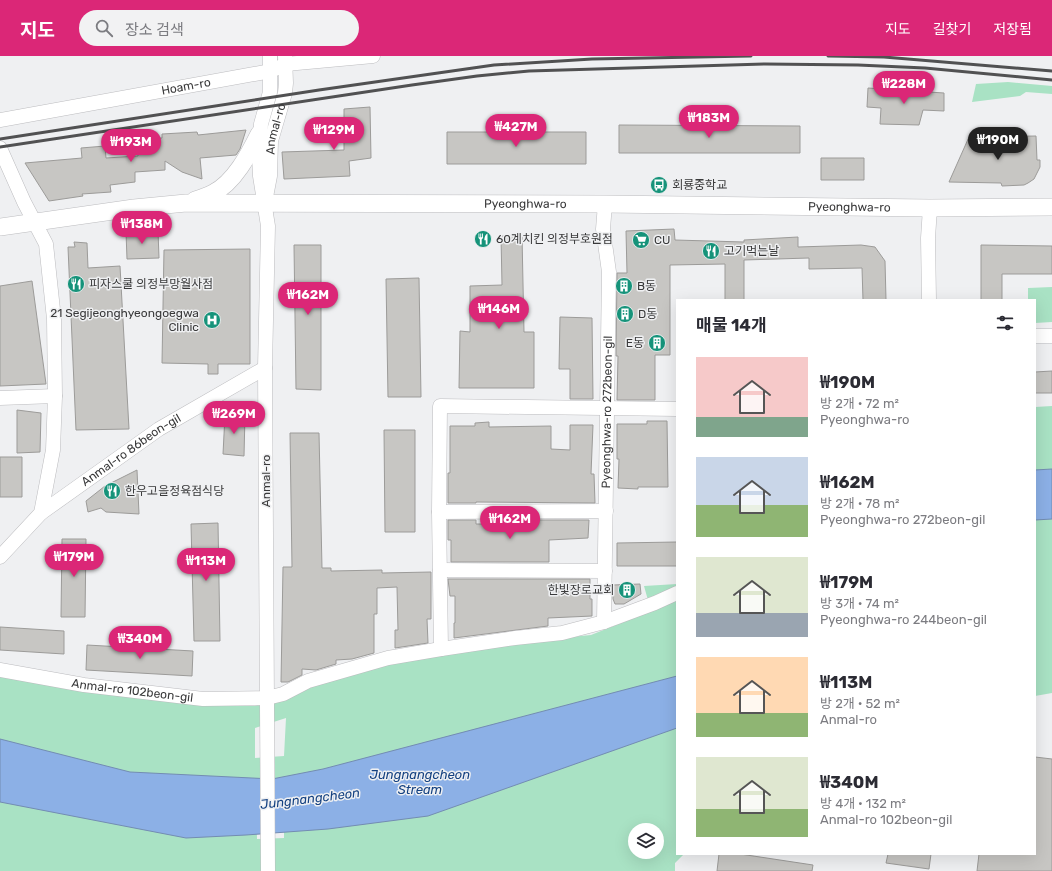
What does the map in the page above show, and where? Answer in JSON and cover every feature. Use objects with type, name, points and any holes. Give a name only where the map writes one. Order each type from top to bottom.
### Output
[{"type":"main road","points":[[186,203],[213,193],[224,186],[250,151],[259,134]]},
{"type":"main road","name":"Pyeonghwa-ro","points":[[0,227],[134,208],[186,203],[604,204],[1052,208]]},
{"type":"street","name":"Anmal-ro","points":[[268,871],[265,368],[268,226],[260,176],[259,134],[262,115],[270,92],[270,56]]},
{"type":"street","name":"Hoam-ro","points":[[0,120],[271,71],[286,60],[373,56]]},
{"type":"street","name":"Anmal-ro","points":[[264,203],[270,176],[271,142],[285,93],[286,60]]},
{"type":"street","points":[[0,148],[34,222],[46,244],[54,319],[55,396],[53,450],[41,513]]},
{"type":"street","name":"Pyeonghwa-ro 272beon-gil","points":[[604,204],[604,229],[609,272],[604,622]]},
{"type":"street","points":[[929,299],[928,238],[930,208]]},
{"type":"street","points":[[1036,336],[1052,336]]},
{"type":"street","name":"Anmal-ro 86beon-gil","points":[[0,556],[41,513],[159,429],[265,368]]},
{"type":"street","points":[[0,398],[55,396]]},
{"type":"street","points":[[440,649],[440,406],[676,409]]},
{"type":"street","points":[[439,512],[606,511]]},
{"type":"street","points":[[440,570],[605,571]]},
{"type":"street","name":"Anmal-ro 102beon-gil","points":[[0,670],[84,684],[267,705],[283,694],[308,681],[367,663],[440,649],[562,633],[604,622],[655,604],[676,594]]},
{"type":"green space","points":[[1008,82],[1052,86],[1052,94],[1026,92],[1020,96],[972,102],[976,84]]},
{"type":"green space","points":[[1052,287],[1052,322],[1036,323],[1036,299],[1028,299],[1028,288]]},
{"type":"green space","points":[[1052,406],[1052,693],[1036,696],[1036,407]]},
{"type":"green space","points":[[676,584],[676,855],[683,855],[675,863],[675,871],[0,871],[0,669],[236,705],[255,706],[301,688],[390,662],[529,641],[591,635],[651,611],[644,586]],"holes":[[[286,718],[284,756],[255,758],[255,728]],[[284,789],[284,838],[257,839],[256,793]]]},
{"type":"water","points":[[1052,469],[1052,519],[1036,520],[1036,470]]},
{"type":"water","name":"Jungnangcheon Stream","points":[[676,676],[676,728],[428,816],[328,829],[186,838],[0,802],[0,739],[130,772],[272,779],[323,769]]},
{"type":"building","points":[[868,88],[944,93],[944,111],[923,110],[919,125],[880,124],[881,108],[867,107]]},
{"type":"building","points":[[370,107],[371,158],[349,161],[350,176],[284,179],[282,152],[344,150],[344,109]]},
{"type":"building","points":[[619,125],[800,126],[800,153],[619,153]]},
{"type":"building","points":[[246,130],[240,149],[236,155],[200,158],[202,179],[182,172],[165,161],[165,170],[135,172],[135,182],[110,185],[111,192],[82,194],[83,196],[49,201],[25,163],[82,158],[81,148],[105,146],[106,158],[138,156],[138,139],[162,138],[162,134],[197,132],[198,135]]},
{"type":"building","points":[[447,132],[586,132],[586,164],[447,164]]},
{"type":"building","points":[[1036,136],[1037,160],[1040,160],[1040,167],[1034,179],[1028,183],[1024,185],[1002,186],[1001,183],[949,182],[969,137]]},
{"type":"building","points":[[821,158],[864,158],[864,180],[821,180]]},
{"type":"building","points":[[674,229],[675,240],[744,242],[744,240],[798,237],[798,247],[861,245],[875,247],[885,261],[886,299],[863,299],[862,268],[809,269],[809,258],[744,260],[744,299],[725,299],[725,264],[670,265],[670,355],[655,355],[655,400],[617,400],[617,273],[627,273],[626,231]]},
{"type":"building","points":[[158,231],[159,258],[127,259],[126,232]]},
{"type":"building","points":[[522,235],[524,332],[534,332],[534,388],[459,388],[460,331],[470,332],[470,286],[502,285],[501,236]]},
{"type":"building","points":[[74,242],[87,243],[88,268],[120,266],[129,429],[76,430],[68,247],[75,247]]},
{"type":"building","points":[[294,245],[321,245],[321,390],[296,389]]},
{"type":"building","points":[[981,245],[1052,246],[1052,274],[1002,274],[1002,299],[981,299]]},
{"type":"building","points":[[250,249],[250,364],[218,364],[218,374],[208,374],[208,364],[162,363],[164,250]]},
{"type":"building","points":[[419,278],[421,397],[388,397],[386,279]]},
{"type":"building","points":[[32,281],[46,384],[0,386],[0,286]]},
{"type":"building","points":[[560,317],[592,318],[593,399],[570,399],[570,369],[559,369]]},
{"type":"building","points":[[1052,371],[1052,393],[1036,393],[1036,372]]},
{"type":"building","points":[[17,410],[41,413],[40,452],[17,453]]},
{"type":"building","points":[[225,415],[245,415],[244,456],[223,454]]},
{"type":"building","points":[[647,421],[667,421],[668,487],[638,487],[638,489],[618,488],[619,459],[617,459],[617,424],[647,424]]},
{"type":"building","points":[[489,422],[489,427],[551,426],[551,449],[570,450],[570,425],[593,425],[591,474],[594,474],[595,503],[448,503],[448,473],[450,473],[450,426],[475,426],[475,423]]},
{"type":"building","points":[[384,430],[415,430],[415,532],[385,532]]},
{"type":"building","points":[[290,433],[319,433],[322,568],[331,568],[331,571],[382,570],[382,573],[431,572],[431,619],[427,619],[428,643],[395,648],[395,630],[398,630],[397,587],[377,588],[377,614],[374,614],[374,653],[352,659],[336,660],[336,664],[316,670],[302,669],[302,675],[288,682],[281,682],[283,567],[292,567]]},
{"type":"building","points":[[0,457],[22,457],[22,497],[0,497]]},
{"type":"building","points":[[137,470],[139,514],[106,512],[101,508],[88,512],[86,501],[105,486]]},
{"type":"building","points":[[448,520],[476,520],[476,524],[520,524],[520,521],[523,520],[589,520],[588,538],[549,540],[549,562],[451,562],[451,540],[448,540]]},
{"type":"building","points":[[218,523],[220,641],[194,641],[191,524]]},
{"type":"building","points":[[62,539],[86,539],[85,617],[61,617]]},
{"type":"building","points":[[676,542],[676,566],[617,566],[617,543]]},
{"type":"building","points":[[448,579],[590,579],[592,616],[548,618],[548,626],[454,638],[455,596],[450,596]]},
{"type":"building","name":"한빛장로교회","points":[[640,584],[641,594],[624,604],[615,604],[613,599],[613,585]]},
{"type":"building","points":[[0,627],[64,631],[64,654],[0,650]]},
{"type":"building","points":[[87,645],[193,651],[192,676],[86,670]]},
{"type":"building","points":[[1036,757],[1052,759],[1052,871],[977,871],[979,855],[1036,855]]},
{"type":"building","points":[[719,855],[747,855],[813,865],[812,871],[717,871]]},
{"type":"building","points":[[888,855],[931,855],[929,869],[886,863]]},
{"type":"railway","points":[[0,139],[319,90],[494,65],[592,59],[751,56]]},
{"type":"railway","points":[[828,56],[884,57],[1052,71]]},
{"type":"railway","points":[[0,147],[412,85],[477,76],[529,71],[765,64],[858,65],[925,68],[1052,80]]},
{"type":"place","name":"회룡중학교","points":[[659,185]]},
{"type":"place","name":"60계치킨 의정부호원점","points":[[483,239]]},
{"type":"place","name":"CU","points":[[641,240]]},
{"type":"place","name":"고기먹는날","points":[[711,251]]},
{"type":"place","name":"피자스쿨 의정부망월사점","points":[[76,284]]},
{"type":"place","name":"B동","points":[[624,286]]},
{"type":"place","name":"D동","points":[[625,314]]},
{"type":"place","name":"21 Segijeonghyeongoegwa Clinic","points":[[212,320]]},
{"type":"place","name":"E동","points":[[657,343]]},
{"type":"place","name":"한우고을정육점식당","points":[[112,491]]},
{"type":"place","name":"한빛장로교회","points":[[627,590]]},
{"type":"water label","name":"Jungnangcheon","points":[[310,798]]}]
